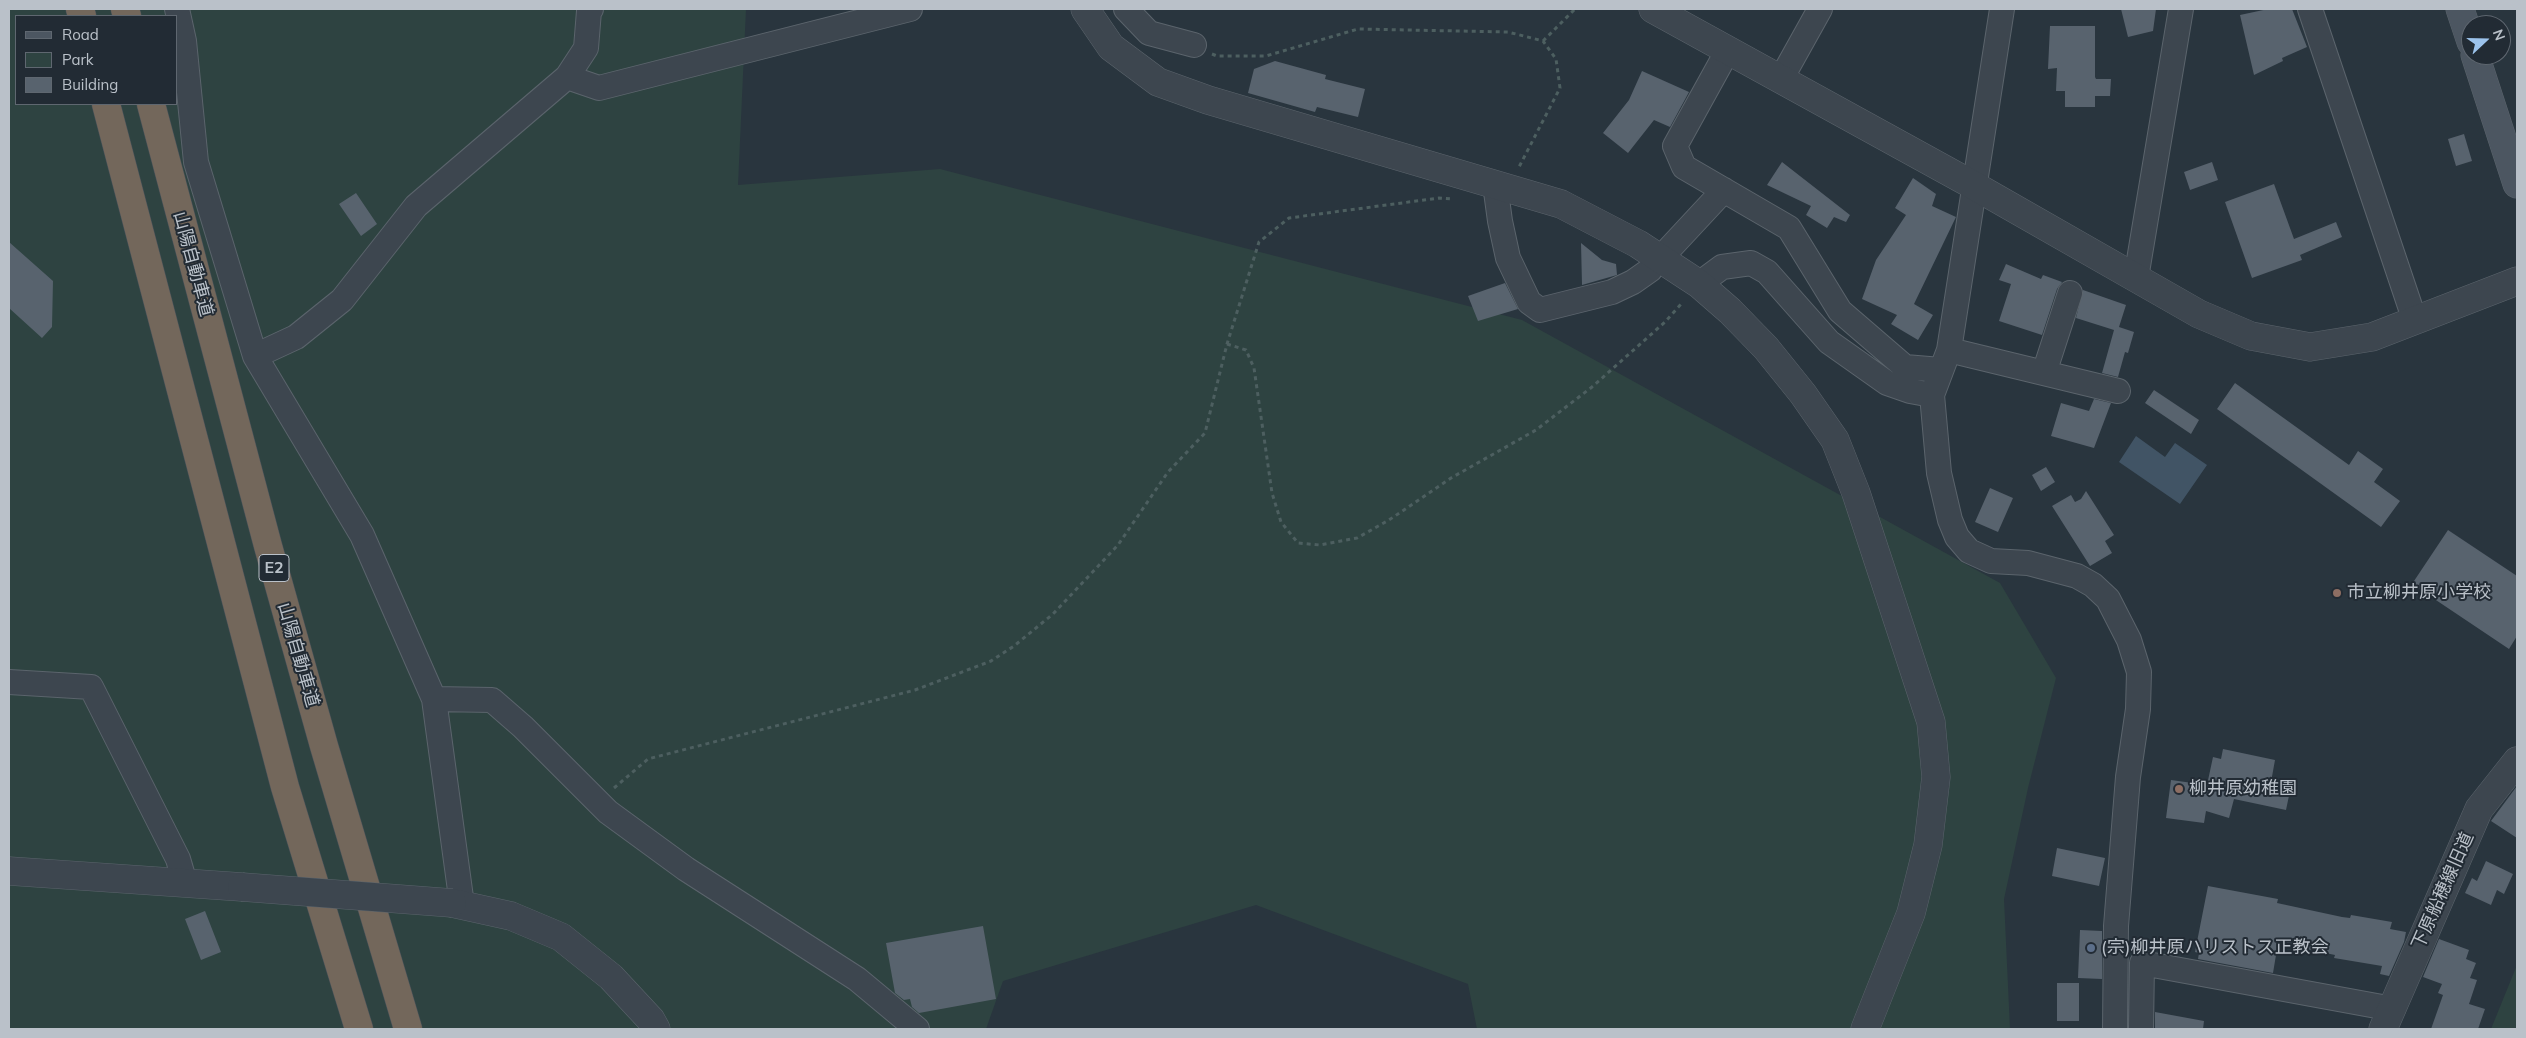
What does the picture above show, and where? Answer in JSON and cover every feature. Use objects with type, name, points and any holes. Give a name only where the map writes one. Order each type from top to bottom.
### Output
[{"type":"highway","points":[[106,105],[280,768],[359,1029]]},
{"type":"highway","name":"山陽自動車道","points":[[150,105],[326,756],[408,1029]]},
{"type":"main road","points":[[2478,65],[2517,184]]},
{"type":"street","points":[[177,9],[184,41],[196,162],[255,356],[362,535],[434,699],[457,904]]},
{"type":"street","points":[[255,356],[296,337],[342,300],[416,206],[567,77],[586,48],[589,9]]},
{"type":"street","points":[[567,77],[599,88],[910,9]]},
{"type":"street","points":[[1085,9],[1111,47],[1158,82],[1208,100],[1561,204],[1638,244],[1700,284],[1730,311],[1766,348],[1803,394],[1835,440],[1856,493],[1931,722],[1936,777],[1928,845],[1911,913],[1865,1029]]},
{"type":"street","points":[[1126,9],[1149,33],[1194,45]]},
{"type":"street","points":[[1654,9],[1973,185],[2199,314],[2251,336],[2310,347],[2372,337],[2517,281]]},
{"type":"street","points":[[1781,79],[1820,9]]},
{"type":"street","points":[[2002,9],[1945,360],[1932,395],[1939,472],[1950,520],[1958,537],[1969,551],[1991,561],[2028,562],[2077,576],[2093,585],[2108,599],[2118,617],[2139,672],[2138,709],[2128,777],[2116,926],[2115,1029]]},
{"type":"street","points":[[2136,278],[2181,9]]},
{"type":"street","points":[[2310,9],[2415,321]]},
{"type":"street","points":[[1728,50],[1675,146],[1684,167],[1790,228],[1840,311],[1904,367],[1945,360],[2044,373],[2118,391]]},
{"type":"street","points":[[1502,186],[1500,221],[1508,258],[1529,302],[1540,310],[1612,292],[1634,282],[1650,270]]},
{"type":"street","points":[[1670,248],[1724,190]]},
{"type":"street","points":[[1700,284],[1722,267],[1751,263],[1767,272],[1829,342],[1887,383],[1910,391],[1932,395]]},
{"type":"street","points":[[2044,373],[2070,293]]},
{"type":"street","points":[[9,682],[91,687],[178,859],[185,883]]},
{"type":"street","points":[[434,699],[492,700],[523,727],[608,812],[686,869],[857,979],[917,1029]]},
{"type":"street","name":"下原船穂線旧道","points":[[2388,1019],[2479,809],[2517,761]]},
{"type":"street","points":[[9,871],[457,904],[511,916],[561,937],[611,977],[651,1020],[656,1029]]},
{"type":"street","points":[[2141,1029],[2142,963],[2388,1019]]},
{"type":"path","points":[[1543,42],[1575,9]]},
{"type":"path","points":[[1194,45],[1216,56],[1266,56],[1358,29],[1508,32],[1543,42],[1556,59],[1560,88],[1502,186]]},
{"type":"path","points":[[598,801],[648,759],[915,690],[991,661],[1014,646],[1053,614],[1118,545],[1168,472],[1205,432],[1227,344],[1259,242],[1290,218],[1440,198],[1456,199]]},
{"type":"path","points":[[1227,344],[1246,350],[1254,368],[1272,493],[1281,522],[1298,543],[1320,545],[1356,538],[1389,520],[1451,478],[1536,430],[1592,387],[1665,322],[1700,284]]},
{"type":"green space","points":[[9,9],[746,9],[738,185],[940,169],[1522,320],[2000,583],[2056,678],[2028,788],[2004,899],[2010,1029],[1477,1029],[1468,984],[1256,905],[1003,981],[986,1029],[9,1029]]},
{"type":"green space","points":[[2517,965],[2517,1029],[2491,1029]]},
{"type":"water","points":[[2136,436],[2165,457],[2175,443],[2207,465],[2180,504],[2119,462]]},
{"type":"building","points":[[2121,9],[2156,9],[2153,31],[2128,37]]},
{"type":"building","points":[[2268,9],[2292,9],[2307,47],[2282,58],[2283,61],[2254,75],[2240,15]]},
{"type":"building","points":[[2050,26],[2095,26],[2095,77],[2096,79],[2111,79],[2110,96],[2095,96],[2095,107],[2065,107],[2065,91],[2056,91],[2057,68],[2048,69]]},
{"type":"building","points":[[1275,61],[1326,75],[1325,79],[1365,89],[1358,117],[1317,107],[1315,112],[1248,93],[1254,69]]},
{"type":"building","points":[[1642,71],[1689,92],[1670,127],[1654,120],[1628,153],[1603,133],[1629,100]]},
{"type":"building","points":[[2464,134],[2472,161],[2456,166],[2448,139]]},
{"type":"building","points":[[1782,162],[1850,215],[1846,222],[1834,217],[1827,228],[1806,215],[1811,206],[1767,185]]},
{"type":"building","points":[[2212,162],[2218,180],[2190,190],[2184,172]]},
{"type":"building","points":[[1913,178],[1936,194],[1932,206],[1956,217],[1914,304],[1933,315],[1918,340],[1891,324],[1897,315],[1862,299],[1876,260],[1906,215],[1895,208]]},
{"type":"building","points":[[2274,184],[2294,239],[2336,222],[2342,237],[2300,255],[2302,260],[2252,278],[2225,202]]},
{"type":"building","points":[[356,193],[377,224],[361,236],[339,204]]},
{"type":"building","points":[[9,242],[53,281],[52,327],[42,338],[9,308]]},
{"type":"building","points":[[1581,243],[1602,260],[1616,264],[1617,275],[1582,285]]},
{"type":"building","points":[[2006,264],[2041,279],[2043,275],[2062,282],[2057,289],[2042,335],[1999,321],[2011,284],[1999,280]]},
{"type":"building","points":[[1505,283],[1518,309],[1478,321],[1468,296]]},
{"type":"building","points":[[2083,290],[2126,305],[2119,327],[2134,332],[2128,353],[2125,352],[2118,377],[2102,373],[2114,330],[2076,318]]},
{"type":"building","points":[[2235,383],[2349,465],[2358,451],[2383,469],[2374,482],[2400,501],[2381,527],[2217,409]]},
{"type":"building","points":[[2154,390],[2199,420],[2191,434],[2145,403]]},
{"type":"building","points":[[2094,399],[2111,403],[2094,448],[2051,436],[2061,403],[2089,411]]},
{"type":"building","points":[[2046,467],[2055,482],[2041,491],[2032,475]]},
{"type":"building","points":[[1990,488],[2013,498],[1998,532],[1975,522]]},
{"type":"building","points":[[2086,491],[2114,535],[2105,541],[2112,553],[2090,566],[2052,506],[2071,495],[2075,502],[2081,499]]},
{"type":"building","points":[[2448,530],[2517,576],[2517,636],[2509,649],[2412,584]]},
{"type":"building","points":[[2223,749],[2275,760],[2271,782],[2291,786],[2286,810],[2234,799],[2229,818],[2206,811],[2204,823],[2166,818],[2171,780],[2207,785],[2213,757],[2221,759]]},
{"type":"building","points":[[2517,786],[2517,838],[2491,821]]},
{"type":"building","points":[[2057,848],[2105,858],[2099,886],[2052,876]]},
{"type":"building","points":[[2486,861],[2513,874],[2504,894],[2497,890],[2491,905],[2465,893],[2472,878],[2477,881]]},
{"type":"building","points":[[2208,886],[2278,899],[2277,903],[2342,917],[2350,918],[2351,915],[2392,922],[2390,929],[2406,932],[2404,942],[2389,976],[2380,974],[2382,966],[2334,958],[2335,955],[2278,943],[2273,973],[2198,959],[2199,953],[2195,952]]},
{"type":"building","points":[[205,911],[221,952],[201,960],[185,919]]},
{"type":"building","points":[[983,926],[996,999],[919,1013],[912,1007],[910,999],[904,1000],[895,993],[886,943]]},
{"type":"building","name":"(宗)柳井原ハリストス正教会","points":[[2080,930],[2102,931],[2102,979],[2078,978]]},
{"type":"building","points":[[2439,939],[2469,950],[2466,959],[2476,963],[2470,978],[2477,980],[2469,1004],[2485,1009],[2478,1029],[2431,1029],[2443,995],[2438,993],[2442,984],[2423,977]]},
{"type":"building","points":[[2057,983],[2079,983],[2079,1021],[2057,1021]]},
{"type":"building","points":[[2155,1012],[2204,1021],[2203,1029],[2155,1029]]},
{"type":"place","name":"市立柳井原小学校","points":[[2337,593]]},
{"type":"place","name":"柳井原幼稚園","points":[[2179,789]]},
{"type":"place","name":"(宗)柳井原ハリストス正教会","points":[[2091,948]]}]
